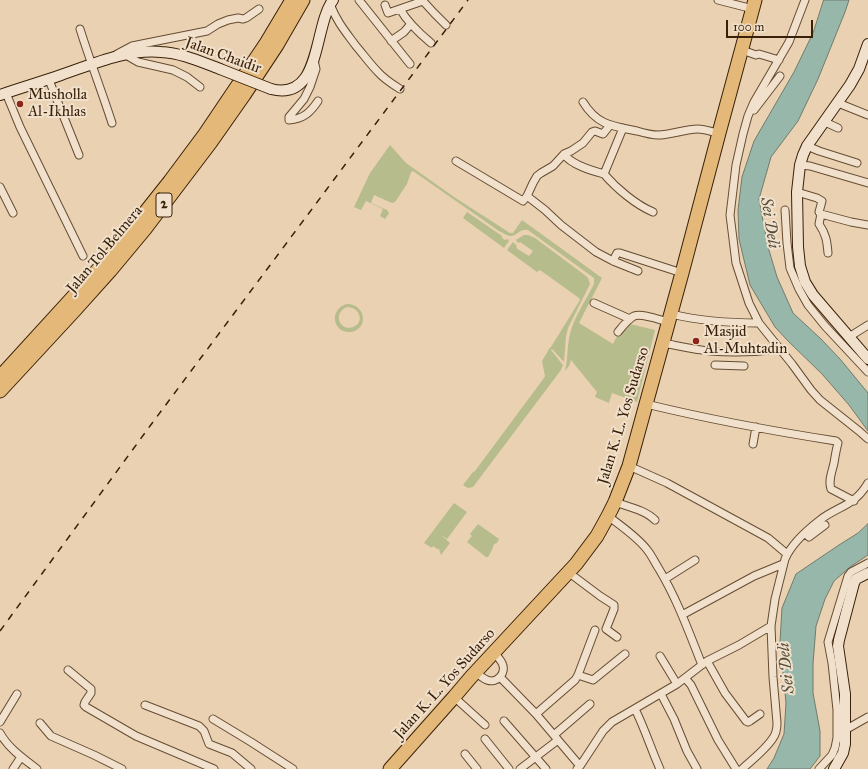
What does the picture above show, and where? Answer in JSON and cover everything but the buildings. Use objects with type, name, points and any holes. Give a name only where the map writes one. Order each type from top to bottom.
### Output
[{"type":"highway","name":"Jalan Tol Belmera","points":[[0,377],[104,263],[157,198],[209,128],[265,45],[292,0]]},
{"type":"highway","name":"Jalan Tol Belmera","points":[[0,391],[110,271],[145,229],[211,142],[244,95],[277,45],[303,0]]},
{"type":"highway","name":"Jalan K. L. Yos Sudarso","points":[[390,769],[590,546],[615,502],[628,466],[646,404],[718,133],[754,5]]},
{"type":"street","points":[[359,0],[410,64]]},
{"type":"street","points":[[718,0],[754,5]]},
{"type":"street","points":[[805,0],[789,42],[754,102],[746,122],[736,165],[730,207],[730,222],[736,263],[749,303],[759,323],[820,400],[868,439]]},
{"type":"street","points":[[385,5],[388,13],[423,1],[446,25]]},
{"type":"street","points":[[332,2],[334,16],[367,60],[388,82],[400,89]]},
{"type":"street","name":"Jalan Chaidir","points":[[3,94],[49,80],[114,57],[140,52],[162,52],[189,57],[271,89],[287,91],[301,83],[309,73],[322,27],[332,2]]},
{"type":"street","points":[[114,57],[132,46],[207,31],[228,20],[246,18],[259,9]]},
{"type":"street","points":[[400,9],[410,25],[431,44]]},
{"type":"street","points":[[391,41],[404,32],[410,25]]},
{"type":"street","points":[[80,29],[112,123]]},
{"type":"street","points":[[868,44],[855,77],[807,146],[800,165],[797,192],[798,247],[800,266],[805,282],[813,295],[868,359]]},
{"type":"street","points":[[742,50],[752,54],[758,54],[779,60]]},
{"type":"street","points":[[126,55],[138,62],[173,70],[187,77],[200,87]]},
{"type":"street","points":[[314,58],[316,69],[310,87],[304,99],[288,119],[299,118],[311,112],[318,101]]},
{"type":"street","points":[[746,122],[780,76]]},
{"type":"street","points":[[49,80],[79,155]]},
{"type":"street","points":[[3,94],[83,256]]},
{"type":"street","points":[[583,102],[592,114],[603,122],[649,134],[660,135],[699,129],[718,133]]},
{"type":"street","points":[[838,103],[868,116]]},
{"type":"street","points":[[825,122],[838,128]]},
{"type":"street","points":[[456,161],[524,200],[537,176],[553,166],[564,154],[572,151],[583,143],[593,131],[603,134],[610,125]]},
{"type":"street","points":[[604,174],[623,128]]},
{"type":"street","points":[[807,146],[857,163]]},
{"type":"street","points":[[564,154],[566,158],[572,162],[604,174],[624,193],[646,209],[653,212]]},
{"type":"street","points":[[800,165],[810,166],[868,183]]},
{"type":"street","points":[[0,187],[13,213]]},
{"type":"street","points":[[797,192],[817,198],[822,202],[819,212],[821,214],[819,224],[827,238],[828,253]]},
{"type":"street","points":[[527,196],[596,252],[638,271]]},
{"type":"street","points":[[786,210],[787,243],[790,268],[799,289],[808,305],[825,326],[868,372]]},
{"type":"street","points":[[821,214],[868,225]]},
{"type":"street","points":[[613,261],[617,253],[620,253],[682,273]]},
{"type":"street","points":[[594,303],[630,319]]},
{"type":"street","points":[[618,332],[634,316],[670,318],[684,317],[717,322],[759,323]]},
{"type":"street","points":[[850,337],[868,325]]},
{"type":"street","points":[[663,343],[710,351],[726,352],[780,349]]},
{"type":"street","points":[[726,352],[727,366]]},
{"type":"street","points":[[715,365],[744,366]]},
{"type":"street","points":[[646,404],[710,418],[837,442],[830,478],[830,488],[854,501]]},
{"type":"street","points":[[753,444],[756,427]]},
{"type":"street","points":[[628,466],[667,483],[768,538],[787,554]]},
{"type":"street","points":[[742,769],[760,753],[774,737],[776,730],[777,723],[771,626],[775,599],[783,564],[787,554],[805,533],[820,520],[854,501],[862,493],[868,483]]},
{"type":"street","points":[[615,502],[644,512],[655,520]]},
{"type":"street","points":[[608,516],[643,545],[648,551],[664,579],[704,663],[746,721],[748,722],[760,714]]},
{"type":"street","points":[[805,533],[809,538],[825,525]]},
{"type":"street","points":[[664,579],[695,560]]},
{"type":"street","points":[[818,769],[832,755],[837,738],[837,710],[832,663],[828,642],[848,576],[851,572],[868,562]]},
{"type":"street","points":[[682,615],[754,576],[783,564]]},
{"type":"street","points":[[568,572],[614,605],[615,607],[606,630],[617,637]]},
{"type":"street","points":[[834,769],[845,744],[846,730],[845,694],[838,646],[839,640],[854,583],[856,579],[868,572]]},
{"type":"street","points":[[500,677],[536,714],[578,767],[603,731],[612,722],[677,684],[704,663],[771,626]]},
{"type":"street","points":[[536,714],[575,680],[595,630]]},
{"type":"street","points":[[476,672],[488,680],[494,681],[500,677],[504,669],[503,664],[494,653]]},
{"type":"street","points":[[578,675],[593,680],[625,654]]},
{"type":"street","points":[[660,656],[677,684]]},
{"type":"street","points":[[68,670],[90,689],[91,693],[84,705],[86,707],[136,736],[211,768]]},
{"type":"street","points":[[685,678],[691,685],[718,740],[736,769]]},
{"type":"street","points":[[0,722],[17,694]]},
{"type":"street","points":[[661,694],[674,719],[687,751],[697,769]]},
{"type":"street","points":[[454,697],[485,725]]},
{"type":"street","points":[[520,769],[536,757],[590,704]]},
{"type":"street","points":[[145,705],[199,726],[204,731],[209,744],[232,753],[251,769]]},
{"type":"street","points":[[634,710],[643,726],[660,769]]},
{"type":"street","points":[[846,730],[868,717]]},
{"type":"street","points":[[212,719],[293,769]]},
{"type":"street","points":[[504,721],[546,769]]},
{"type":"street","points":[[40,723],[51,736],[122,769]]},
{"type":"street","points":[[0,733],[21,757],[37,769]]},
{"type":"street","points":[[485,739],[509,769]]},
{"type":"street","points":[[465,754],[477,769]]},
{"type":"street","points":[[13,769],[21,757]]},
{"type":"green space","points":[[390,145],[406,163],[454,197],[510,233],[513,233],[522,220],[602,278],[579,323],[613,344],[617,336],[630,324],[655,330],[637,402],[612,393],[609,403],[595,397],[597,392],[571,360],[565,371],[572,328],[577,315],[594,284],[594,278],[528,230],[523,230],[513,236],[506,235],[413,171],[411,172],[407,184],[395,202],[392,203],[374,195],[371,203],[387,210],[389,213],[385,219],[380,216],[383,209],[366,201],[361,210],[354,207],[370,173]]},
{"type":"green space","points":[[467,212],[502,236],[505,240],[508,239],[509,241],[504,248],[463,218]]},
{"type":"green space","points":[[524,235],[535,238],[586,276],[590,284],[568,328],[564,362],[552,349],[551,350],[563,365],[561,370],[473,487],[468,488],[463,485],[544,378],[545,376],[542,361],[580,300],[540,270],[537,272],[507,250],[513,242],[517,246],[516,248],[529,256],[533,251],[516,240]]},
{"type":"green space","points":[[347,304],[353,305],[361,312],[363,322],[357,330],[345,332],[337,325],[335,316],[341,307]],"holes":[[[347,307],[358,312],[360,319],[359,322],[353,327],[344,327],[340,321],[340,313]]]},
{"type":"green space","points":[[454,503],[467,512],[447,539],[440,534],[450,543],[441,555],[439,549],[433,546],[432,548],[424,543]]},
{"type":"green space","points":[[478,524],[499,539],[497,543],[494,544],[488,557],[467,542],[472,536],[470,534]]},
{"type":"water","points":[[824,0],[849,0],[818,79],[798,121],[771,157],[759,199],[768,247],[777,277],[793,313],[840,359],[868,393],[868,431],[849,405],[822,374],[775,327],[750,285],[739,239],[738,210],[742,177],[754,141],[794,72],[813,33]]},
{"type":"water","name":"Sei Deli","points":[[868,524],[868,555],[850,567],[834,581],[825,599],[816,626],[813,664],[813,693],[820,731],[820,756],[810,769],[767,769],[774,758],[784,734],[786,703],[780,642],[782,608],[796,574],[858,533]]},
{"type":"railway","points":[[0,631],[150,426],[468,0]]},
{"type":"place","name":"Musholla Al-Ikhlas","points":[[20,104]]},
{"type":"place","name":"Masjid Al-Muhtadin","points":[[696,341]]}]
